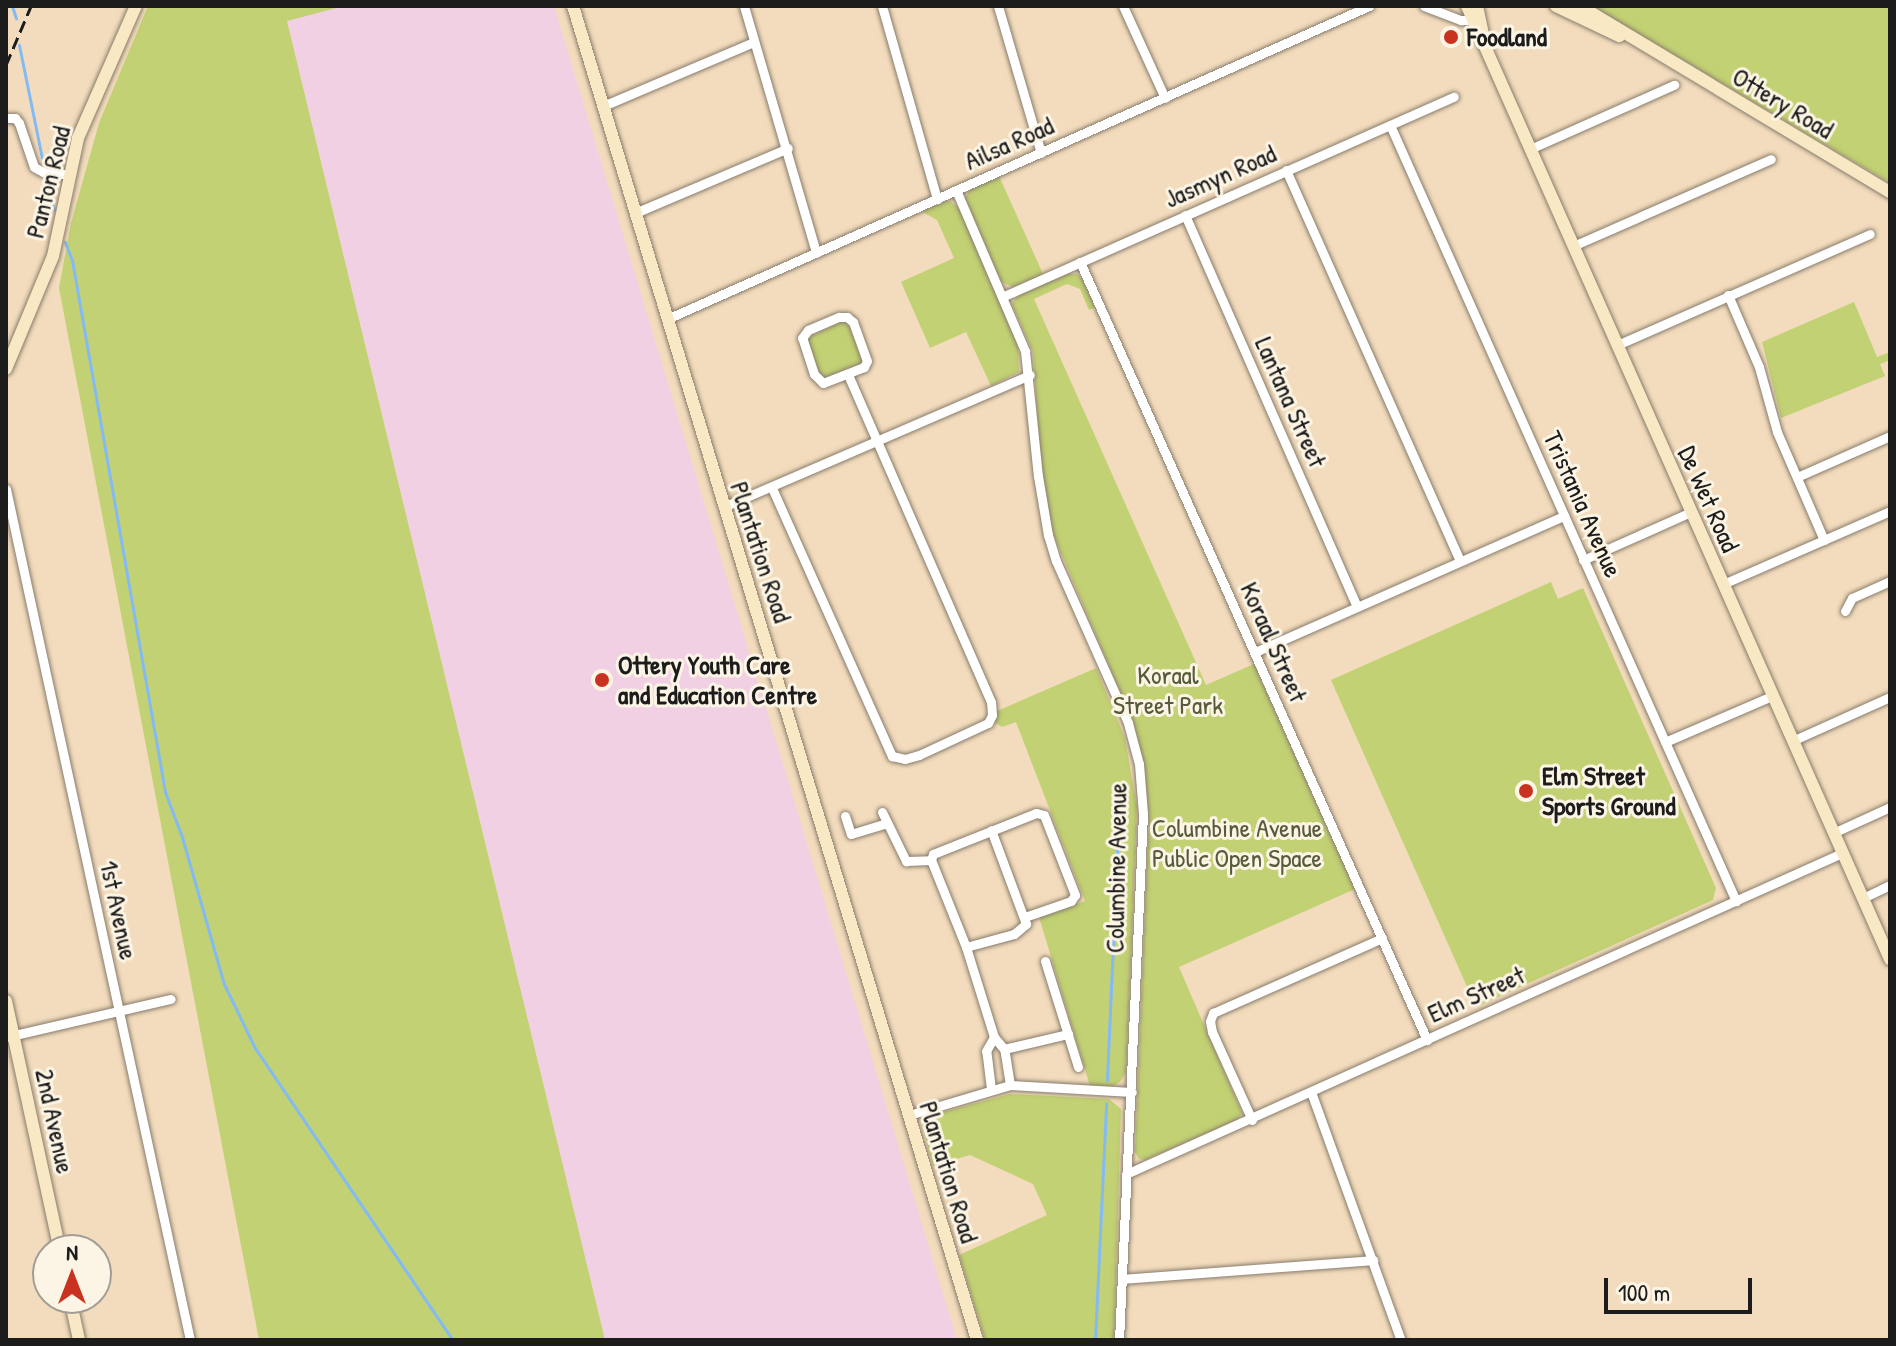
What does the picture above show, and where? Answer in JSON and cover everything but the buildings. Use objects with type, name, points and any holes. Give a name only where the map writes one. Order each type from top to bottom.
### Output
[{"type":"street","name":"Panton Road","points":[[6,369],[53,256],[82,129],[136,6]]},
{"type":"street","name":"Plantation Road","points":[[573,6],[977,1340]]},
{"type":"street","points":[[744,6],[788,148],[816,253]]},
{"type":"street","points":[[882,6],[937,199]]},
{"type":"street","points":[[998,6],[1041,153]]},
{"type":"street","points":[[1123,6],[1165,98]]},
{"type":"street","name":"Ailsa Road","points":[[667,319],[1369,6]]},
{"type":"street","points":[[1424,6],[1476,16]]},
{"type":"street","name":"De Wet Road","points":[[1467,6],[1476,16],[1489,56],[1890,959]]},
{"type":"street","name":"Ottery Road","points":[[1556,6],[1654,52]]},
{"type":"street","name":"Ottery Road","points":[[1580,6],[1890,192]]},
{"type":"street","points":[[603,106],[754,42]]},
{"type":"street","points":[[1530,149],[1674,85]]},
{"type":"street","name":"Jasmyn Road","points":[[1004,296],[1454,97]]},
{"type":"street","points":[[6,118],[15,118],[19,123],[34,167],[43,172],[70,175]]},
{"type":"street","name":"Tristania Avenue","points":[[1390,125],[1736,901]]},
{"type":"street","points":[[635,213],[788,148]]},
{"type":"street","points":[[1573,246],[1771,159]]},
{"type":"street","points":[[1286,170],[1460,560]]},
{"type":"street","name":"Columbine Avenue","points":[[956,190],[1025,351],[1030,375],[1038,476],[1048,535],[1056,561],[1128,723],[1139,764],[1143,814],[1119,1340]]},
{"type":"street","name":"Lantana Street","points":[[1185,215],[1357,607]]},
{"type":"street","points":[[1617,345],[1870,234]]},
{"type":"street","name":"Koraal Street","points":[[1080,262],[1427,1040]]},
{"type":"street","points":[[1728,295],[1759,367],[1772,417],[1824,540]]},
{"type":"street","points":[[839,317],[850,318],[867,361],[864,367],[848,375],[828,383],[820,382],[802,347],[805,332],[839,317]]},
{"type":"street","points":[[772,488],[883,740],[896,758],[919,755],[984,726],[992,715],[986,690],[848,375]]},
{"type":"street","points":[[723,507],[1030,375]]},
{"type":"street","points":[[1797,477],[1890,436]]},
{"type":"street","name":"1st Avenue","points":[[6,489],[190,1340]]},
{"type":"street","points":[[1723,584],[1890,511]]},
{"type":"street","points":[[1583,560],[1691,512]]},
{"type":"street","points":[[1255,652],[1564,516]]},
{"type":"street","points":[[1845,611],[1852,598],[1890,581]]},
{"type":"street","points":[[1665,742],[1772,696]]},
{"type":"street","points":[[1792,741],[1890,697]]},
{"type":"street","points":[[1833,833],[1890,807]]},
{"type":"street","points":[[882,812],[906,861],[931,860]]},
{"type":"street","points":[[1010,1085],[1004,1049],[994,1037],[966,947],[931,860],[936,851],[1041,813],[1047,818],[1075,888],[1073,899],[1025,917]]},
{"type":"street","points":[[845,816],[851,834],[887,823]]},
{"type":"street","points":[[966,947],[1021,930],[1025,917],[991,830]]},
{"type":"street","name":"Elm Street","points":[[1126,1174],[1842,853]]},
{"type":"street","points":[[1863,898],[1890,885]]},
{"type":"street","points":[[1252,1120],[1212,1032],[1210,1021],[1213,1013],[1382,938]]},
{"type":"street","points":[[1045,961],[1078,1067]]},
{"type":"street","points":[[10,1036],[171,999]]},
{"type":"street","name":"2nd Avenue","points":[[6,1001],[10,1036],[56,1234]]},
{"type":"street","points":[[1004,1049],[1068,1034]]},
{"type":"street","points":[[991,1089],[986,1051],[994,1037]]},
{"type":"street","points":[[909,1115],[1010,1085],[1132,1092]]},
{"type":"street","points":[[1311,1092],[1401,1340]]},
{"type":"street","points":[[1122,1279],[1373,1260]]},
{"type":"street","points":[[73,1314],[79,1340]]},
{"type":"shaded area","name":"Ottery Youth Care and Education Centre","points":[[344,6],[554,6],[957,1340],[605,1340],[287,20]]},
{"type":"green space","points":[[148,6],[344,6],[287,21],[605,1340],[259,1340],[59,288],[71,223],[99,123]]},
{"type":"green space","points":[[1592,6],[1890,6],[1890,183]]},
{"type":"green space","points":[[999,176],[1043,274],[1013,287],[1001,282],[965,198],[970,190]]},
{"type":"green space","points":[[950,201],[959,208],[1018,343],[1019,372],[991,386],[966,332],[930,348],[901,282],[954,258],[937,220],[921,211]]},
{"type":"green space","name":"Columbine Avenue Public Open Space","points":[[1067,274],[1077,274],[1085,282],[1096,307],[1089,310],[1080,289],[1067,284],[1034,299],[1206,685],[1254,664],[1355,889],[1179,967],[1242,1113],[1237,1120],[1145,1160],[1139,1159],[1135,1152],[1149,822],[1145,771],[1130,715],[1053,534],[1042,477],[1033,352],[1012,304],[1018,295]]},
{"type":"green space","points":[[1854,302],[1877,357],[1890,352],[1890,360],[1880,364],[1885,376],[1781,418],[1762,342]]},
{"type":"green space","points":[[842,321],[850,327],[863,359],[861,364],[831,379],[821,377],[807,349],[807,338]]},
{"type":"green space","name":"Elm Street Sports Ground","points":[[1551,582],[1558,599],[1583,588],[1716,888],[1713,900],[1476,1007],[1331,680]]},
{"type":"green space","name":"Columbine Avenue Public Open Space","points":[[1096,668],[1125,738],[1137,807],[1126,1072],[1120,1082],[1111,1087],[1090,1086],[1039,917],[1085,901],[1016,722],[1002,727],[994,722],[997,711]]},
{"type":"green space","points":[[1010,1094],[1109,1099],[1121,1109],[1114,1340],[985,1340],[959,1255],[1047,1215],[1033,1184],[970,1155],[933,1166],[922,1125],[929,1116]]},
{"type":"waterway","points":[[12,6],[16,18]]},
{"type":"waterway","points":[[19,45],[42,158]]},
{"type":"waterway","points":[[47,188],[54,210]]},
{"type":"waterway","points":[[65,242],[72,260],[165,792],[182,837],[224,984],[255,1048],[453,1340]]},
{"type":"waterway","points":[[1107,1080],[1118,825]]},
{"type":"waterway","points":[[1095,1340],[1106,1103]]},
{"type":"railway","points":[[6,65],[31,6]]},
{"type":"place","name":"Foodland","points":[[1451,37]]},
{"type":"place","name":"Ottery Youth Care and Education Centre","points":[[602,680]]},
{"type":"place","name":"Elm Street Sports Ground","points":[[1526,791]]},
{"type":"park label","name":"Koraal Street Park","points":[[1168,690]]}]
